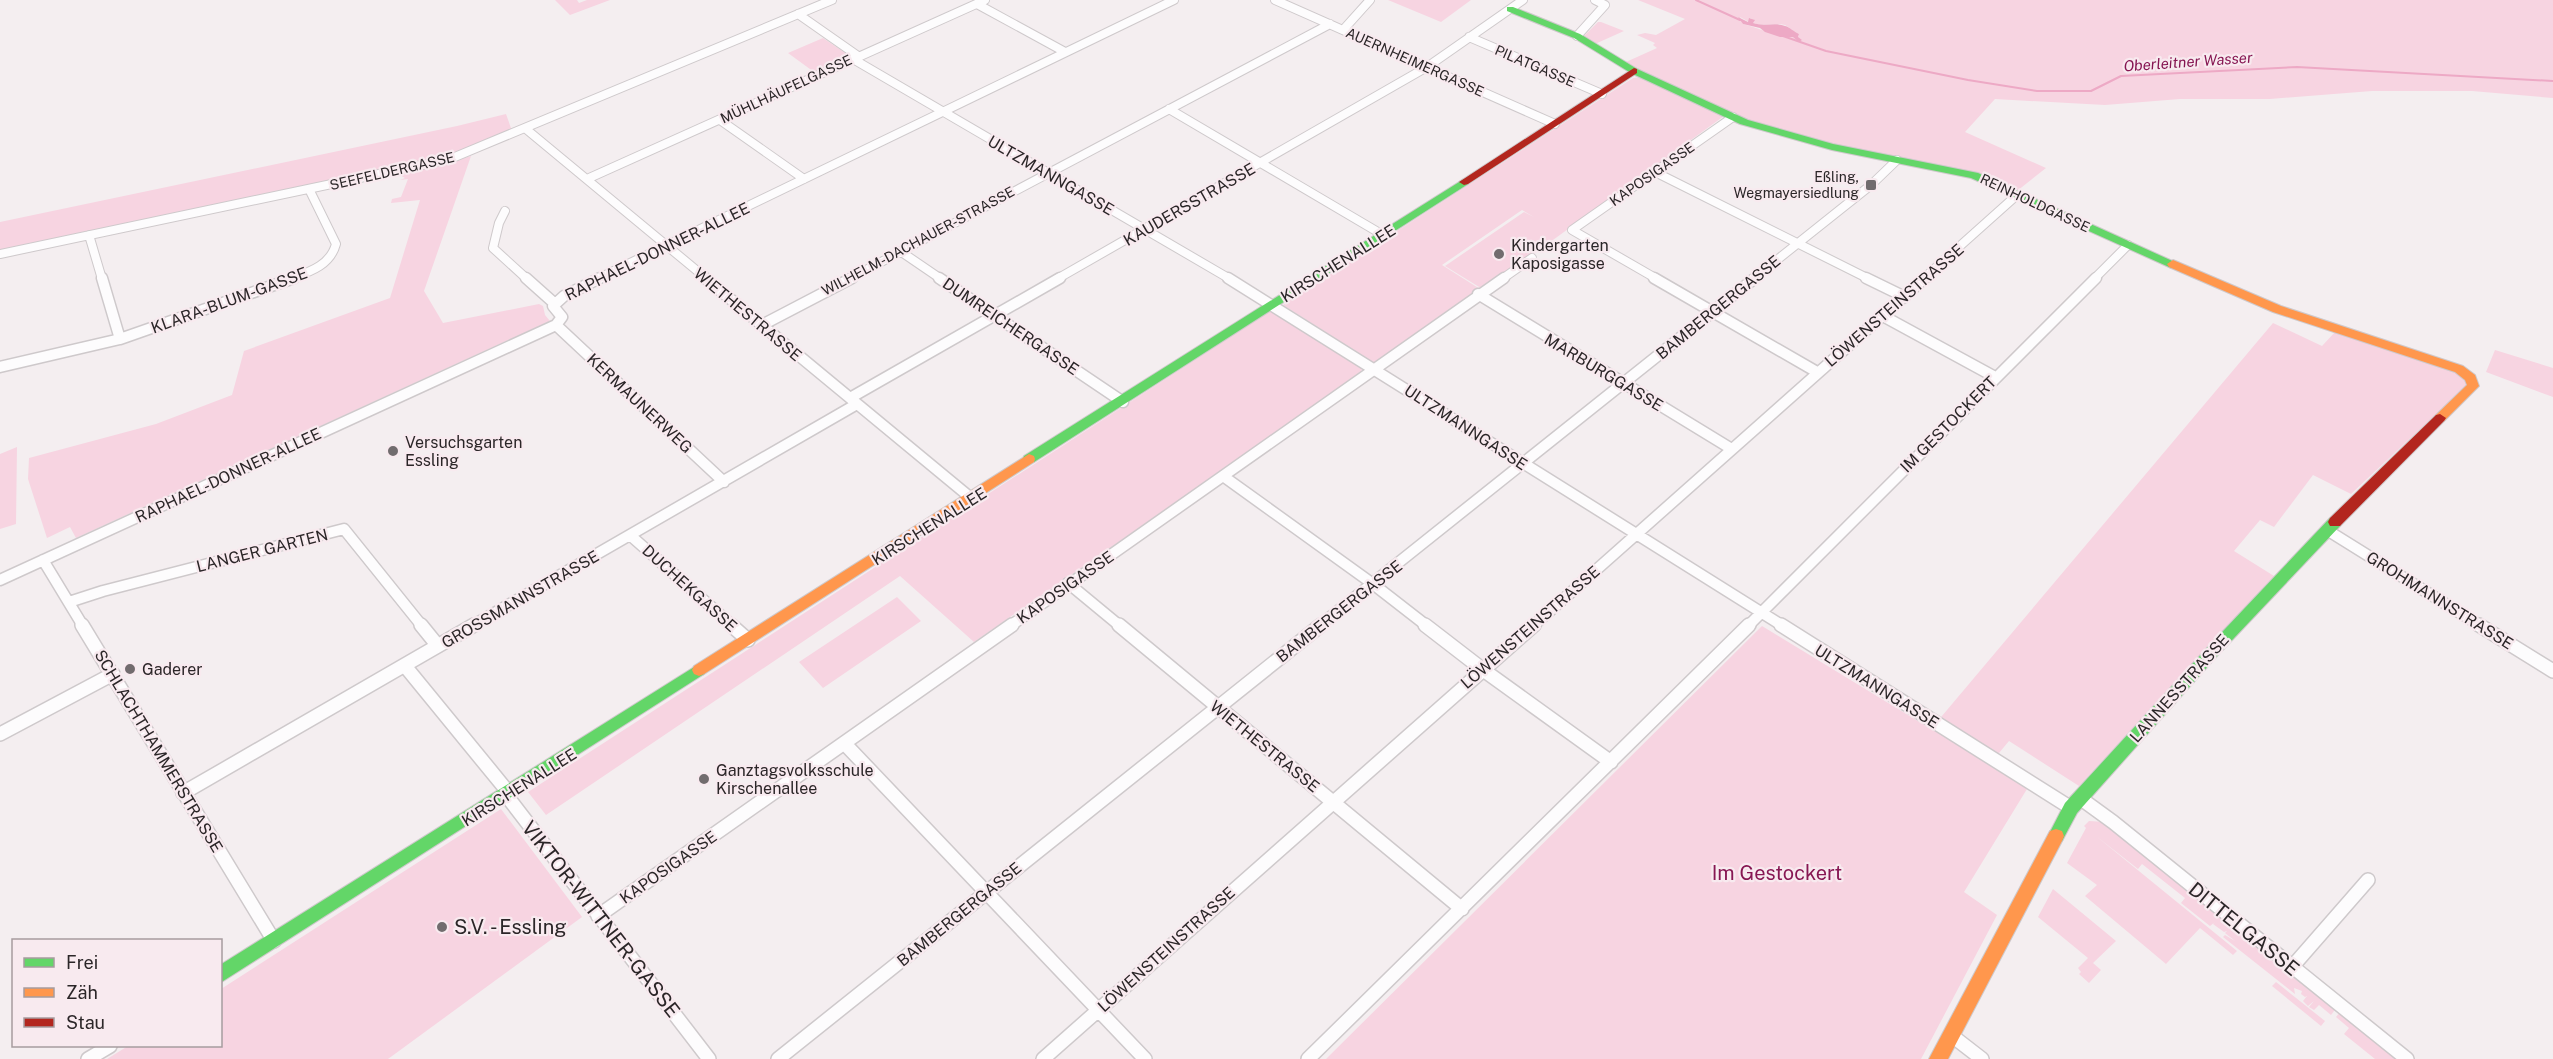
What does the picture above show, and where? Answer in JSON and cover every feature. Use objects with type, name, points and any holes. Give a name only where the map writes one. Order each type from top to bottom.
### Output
[{"type":"street","name":"SEEFELDERGASSE","points":[[0,254],[450,159],[831,0]]},
{"type":"street","name":"RAPHAEL-DONNER-ALLEE","points":[[0,580],[556,325],[562,317],[553,306],[554,303],[665,245],[1174,0]]},
{"type":"street","name":"AUERNHEIMERGASSE","points":[[1275,0],[1556,124]]},
{"type":"street","points":[[1343,30],[1371,0]]},
{"type":"street","name":"KAUDERSSTRASSE","points":[[853,401],[995,315],[1427,67],[1523,0]]},
{"type":"street","points":[[1578,36],[1605,5],[1595,0]]},
{"type":"street","points":[[981,2],[1065,52]]},
{"type":"street","name":"MÜHLHÄUFELGASSE","points":[[587,179],[981,2]]},
{"type":"street","name":"REINHOLDGASSE","points":[[1510,9],[1578,36],[1634,72],[1733,117],[1832,147],[1974,175],[2277,309],[2458,369]]},
{"type":"street","name":"ULTZMANNGASSE","points":[[798,14],[856,58],[1274,304],[1760,613],[2076,803]]},
{"type":"street","name":"WILHELM-DACHAUER-STRASSE","points":[[762,325],[1330,24]]},
{"type":"street","name":"PILATGASSE","points":[[1469,37],[1602,94]]},
{"type":"street","name":"KIRSCHENALLEE","points":[[222,974],[505,791],[1123,402],[1634,72]]},
{"type":"street","points":[[1169,109],[1383,235]]},
{"type":"street","name":"KAPOSIGASSE","points":[[1712,311],[1572,230],[1733,117]]},
{"type":"street","points":[[720,120],[804,179]]},
{"type":"street","name":"WIETHESTRASSE","points":[[526,129],[971,498]]},
{"type":"street","name":"BAMBERGERGASSE","points":[[778,1059],[1797,244],[1897,160]]},
{"type":"street","points":[[1654,172],[1905,297]]},
{"type":"street","name":"KLARA-BLUM-GASSE","points":[[120,339],[310,272],[322,265],[330,258],[336,244],[309,189]]},
{"type":"street","name":"LÖWENSTEINSTRASSE","points":[[1043,1059],[1636,535],[1730,448],[1905,297],[2017,195]]},
{"type":"street","points":[[505,211],[493,241],[493,248],[554,303]]},
{"type":"street","points":[[0,367],[120,339],[89,235]]},
{"type":"street","name":"IM GESTOCKERT","points":[[1308,1059],[1611,762],[2128,245]]},
{"type":"street","name":"DUMREICHERGASSE","points":[[900,250],[1123,402]]},
{"type":"street","name":"KAPOSIGASSE","points":[[598,915],[1532,258]]},
{"type":"street","name":"MARBURGGASSE","points":[[1478,294],[1730,448]]},
{"type":"street","points":[[1712,311],[1817,372]]},
{"type":"street","points":[[1883,316],[1995,377]]},
{"type":"street","name":"KERMAUNERWEG","points":[[556,325],[724,482]]},
{"type":"street","name":"LANNESSTRASSE","points":[[1938,1059],[2076,803],[2212,652],[2327,530],[2473,386],[2471,378],[2458,369]]},
{"type":"street","name":"GROSSMANNSTRASSE","points":[[183,793],[724,482],[853,401]]},
{"type":"street","points":[[1223,476],[1373,584],[1482,669],[1611,762]]},
{"type":"street","name":"LANGER GARTEN","points":[[69,603],[103,591],[344,529],[438,646]]},
{"type":"street","name":"GROHMANNSTRASSE","points":[[2327,530],[2553,671]]},
{"type":"street","name":"DUCHEKGASSE","points":[[631,536],[748,640]]},
{"type":"street","name":"SCHLACHTHAMMERSTRASSE","points":[[43,560],[274,941]]},
{"type":"street","name":"WIETHESTRASSE","points":[[1068,583],[1462,909]]},
{"type":"street","name":"VIKTOR-WITTNER-GASSE","points":[[405,666],[505,791],[709,1059]]},
{"type":"street","points":[[0,734],[113,674]]},
{"type":"street","points":[[844,744],[1145,1059]]},
{"type":"street","name":"DITTELGASSE","points":[[2076,803],[2113,822],[2407,1059]]},
{"type":"street","points":[[2292,967],[2368,880]]},
{"type":"street","points":[[1951,1035],[1982,1059]]},
{"type":"street","points":[[88,1059],[108,1047]]},
{"type":"green space","points":[[555,0],[577,0],[579,3],[587,0],[610,0],[570,15]]},
{"type":"green space","points":[[1388,0],[1471,0],[1441,22]]},
{"type":"green space","points":[[1638,0],[2553,0],[2553,98],[2472,91],[2372,91],[2270,99],[2180,99],[2105,105],[1995,99],[1965,132],[2046,168],[2017,191],[1975,173],[1822,142],[1739,117],[1626,62],[1657,48],[1653,45],[1655,43],[1637,35],[1645,33],[1656,35],[1685,19]],"holes":[[[1740,17],[1749,22],[1750,18],[1754,20],[1753,23],[1757,24],[1785,25],[1799,34],[1798,37],[1791,37],[1771,33],[1743,24]]]},
{"type":"green space","points":[[1598,22],[1624,31],[1595,44],[1584,36]]},
{"type":"green space","points":[[823,38],[847,54],[845,58],[814,72],[788,53]]},
{"type":"green space","points":[[1641,77],[1724,116],[1484,290],[1445,266],[1524,212],[1534,217],[1522,210],[1442,265],[1480,289],[1374,363],[1283,305],[1633,78]]},
{"type":"green space","points":[[506,114],[512,131],[452,155],[0,251],[0,222]]},
{"type":"green space","points":[[471,156],[424,291],[443,323],[539,304],[543,306],[545,315],[550,321],[76,538],[70,527],[47,538],[28,479],[29,458],[156,424],[232,395],[244,351],[390,298],[420,200],[391,203],[392,199],[401,197],[408,179],[400,180],[405,178],[400,175]]},
{"type":"green space","points":[[1276,311],[1362,366],[1361,374],[974,642],[900,576],[546,815],[528,792],[1269,312]]},
{"type":"green space","name":"Im Gestockert","points":[[2273,323],[2322,346],[2335,332],[2455,371],[2468,384],[2351,494],[2313,475],[2274,527],[2260,520],[2234,551],[2274,576],[2079,786],[2009,741],[1989,765],[2027,789],[1964,892],[1997,915],[1921,1059],[1326,1059],[1762,626],[1931,729]]},
{"type":"green space","points":[[2495,350],[2553,368],[2553,397],[2486,372]]},
{"type":"green space","points":[[17,447],[16,524],[0,529],[0,454]]},
{"type":"green space","points":[[897,597],[921,621],[823,688],[799,662]]},
{"type":"green space","name":"S.V. - Essling","points":[[501,809],[582,917],[388,1059],[107,1059],[126,1047],[222,1047],[222,988]]},
{"type":"green space","points":[[2089,821],[2105,822],[2337,1007],[2331,1015],[2319,1005],[2314,1010],[2309,1007],[2314,1001],[2308,1006],[2303,1001],[2307,996],[2301,994],[2302,991],[2294,988],[2295,994],[2223,937],[2225,935],[2235,941],[2225,933],[2227,931],[2224,932],[2213,924],[2215,922],[2210,926],[2181,903],[2185,898],[2142,864],[2138,869],[2096,836],[2237,951],[2233,955],[2200,928],[2166,964],[2085,896],[2097,885],[2067,863],[2086,828],[2084,826]]},
{"type":"green space","points":[[2053,889],[2116,941],[2093,963],[2101,970],[2089,983],[2079,974],[2081,972],[2078,968],[2088,958],[2038,917]]},
{"type":"green space","points":[[2276,982],[2325,1021],[2321,1026],[2272,986]]},
{"type":"green space","points":[[2341,1011],[2401,1059],[2375,1059],[2344,1034],[2349,1028],[2336,1017]]},
{"type":"shaded area","points":[[1738,17],[1748,22],[1749,18],[1755,20],[1753,23],[1757,24],[1777,24],[1787,27],[1799,34],[1798,37],[1802,40],[1799,42],[1793,37],[1780,37],[1765,32],[1760,28],[1743,24]]},
{"type":"waterway","name":"Oberleitner Wasser","points":[[1696,0],[1740,20]]},
{"type":"waterway","name":"Oberleitner Wasser","points":[[1783,36],[1826,51],[1968,80],[2037,91],[2091,91],[2121,76],[2297,67],[2553,81]]},
{"type":"traffic: fast","points":[[1510,9],[1577,36],[1634,71],[1744,122],[1832,147],[1974,175],[2173,264]]},
{"type":"traffic: fast","points":[[1029,459],[1464,182]]},
{"type":"traffic: fast","points":[[2056,836],[2071,808],[2212,652],[2335,522]]},
{"type":"traffic: fast","points":[[222,974],[699,670]]},
{"type":"traffic: slow","points":[[2173,264],[2277,309],[2459,369],[2471,378],[2473,386],[2440,418]]},
{"type":"traffic: slow","points":[[699,670],[1029,459]]},
{"type":"traffic: slow","points":[[1938,1059],[2056,836]]},
{"type":"traffic: jam","points":[[1464,182],[1634,71]]},
{"type":"traffic: jam","points":[[2335,522],[2440,418]]},
{"type":"place","name":"Eßling, Wegmayersiedlung","points":[[1871,185]]},
{"type":"place","name":"Kindergarten Kaposigasse","points":[[1499,254]]},
{"type":"place","name":"Versuchsgarten Essling","points":[[393,451]]},
{"type":"place","name":"Gaderer","points":[[130,669]]},
{"type":"place","name":"Ganztagsvolksschule Kirschenallee","points":[[704,779]]},
{"type":"place","name":"S.V. - Essling","points":[[442,927]]}]
